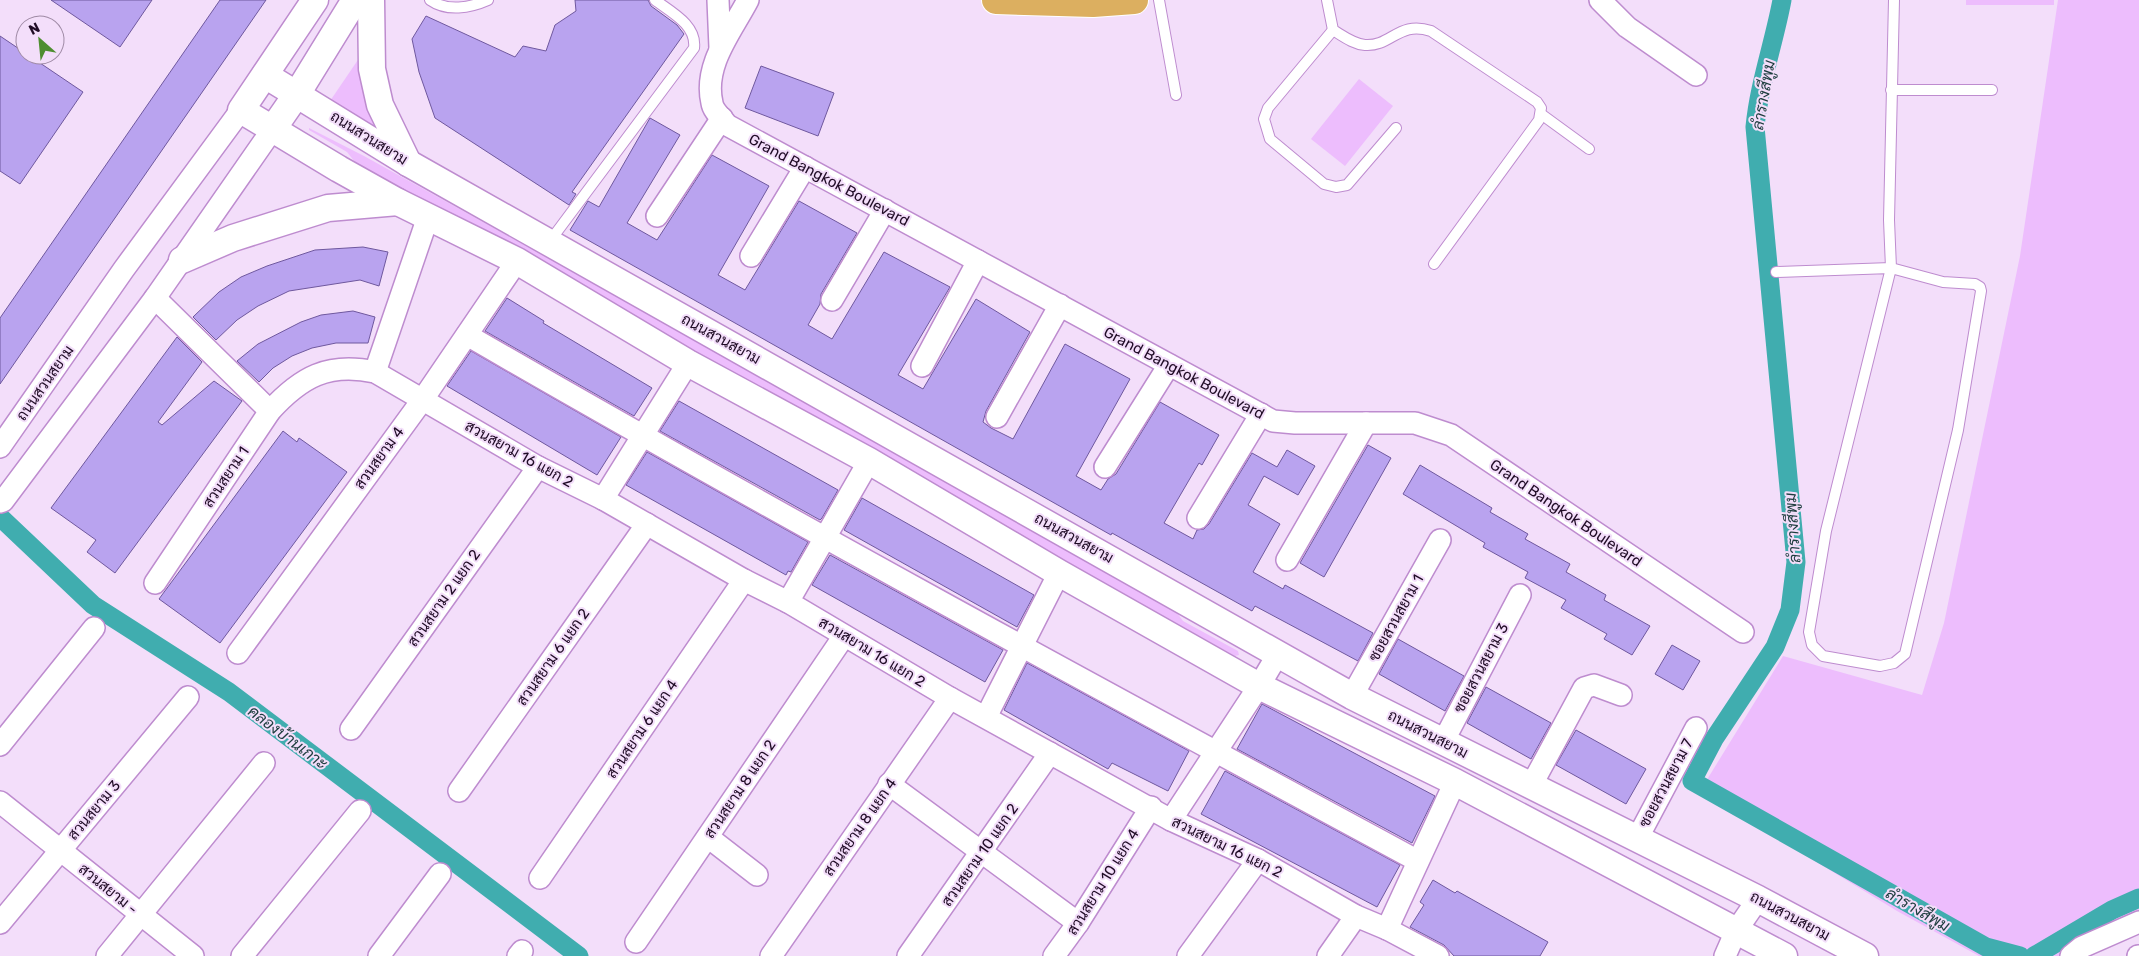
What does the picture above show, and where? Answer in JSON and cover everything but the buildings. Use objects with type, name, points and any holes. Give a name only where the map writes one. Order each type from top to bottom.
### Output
[{"type":"highway","points":[[996,0],[1093,3],[1134,0]]},
{"type":"street","name":"ถนนสวนสยาม","points":[[0,447],[119,277],[241,110],[315,0]]},
{"type":"street","points":[[2,502],[182,260],[297,94],[355,0]]},
{"type":"street","points":[[370,0],[372,69],[380,105],[408,163]]},
{"type":"street","name":"Grand Bangkok Boulevard","points":[[718,0],[720,48]]},
{"type":"street","name":"Grand Bangkok Boulevard","points":[[748,0],[720,48],[711,83],[712,105],[728,125],[1273,421],[1295,423],[1415,423],[1451,435],[1744,632]]},
{"type":"street","points":[[1600,0],[1627,26],[1696,75]]},
{"type":"street","name":"ถนนสวนสยาม","points":[[265,75],[408,163],[1352,696],[1758,899],[1865,956]]},
{"type":"street","name":"ถนนสวนสยาม","points":[[241,110],[272,130],[398,202],[517,261],[688,363],[869,461],[1059,573],[1259,686],[1455,782],[1784,956]]},
{"type":"street","points":[[657,216],[722,118]]},
{"type":"street","points":[[751,256],[805,167]]},
{"type":"street","points":[[182,260],[233,238],[328,208],[398,202]]},
{"type":"street","points":[[832,300],[885,210]]},
{"type":"street","points":[[375,372],[428,217]]},
{"type":"street","name":"สวนสยาม 4","points":[[238,653],[422,399],[517,261]]},
{"type":"street","points":[[922,366],[978,261]]},
{"type":"street","points":[[155,298],[270,411]]},
{"type":"street","points":[[997,417],[1060,305]]},
{"type":"street","points":[[467,334],[643,437],[1418,861]]},
{"type":"street","points":[[603,500],[688,363]]},
{"type":"street","points":[[1105,468],[1169,365]]},
{"type":"street","name":"สวนสยาม 16 แยก 2","points":[[305,379],[329,370],[354,368],[375,372],[538,466],[647,524],[744,580],[788,602],[950,698],[1151,806],[1171,820],[1258,860],[1356,916],[1438,956]]},
{"type":"street","name":"สวนสยาม 1","points":[[155,584],[270,411],[287,392],[305,379]]},
{"type":"street","points":[[1198,518],[1260,414]]},
{"type":"street","points":[[1287,560],[1366,423]]},
{"type":"street","points":[[788,602],[869,461]]},
{"type":"street","name":"สวนสยาม 2 แยก 2","points":[[351,729],[538,466]]},
{"type":"street","name":"สวนสยาม 6 แยก 2","points":[[459,791],[647,524]]},
{"type":"street","name":"ซอยสวนสยาม 1","points":[[1352,696],[1440,540]]},
{"type":"street","points":[[986,717],[1059,573]]},
{"type":"street","name":"สวนสยาม 6 แยก 4","points":[[540,878],[744,580]]},
{"type":"street","name":"ซอยสวนสยาม 3","points":[[1443,742],[1520,595]]},
{"type":"street","points":[[0,745],[94,628]]},
{"type":"street","name":"สวนสยาม 8 แยก 2","points":[[636,942],[844,636]]},
{"type":"street","points":[[1171,820],[1278,654]]},
{"type":"street","points":[[1531,786],[1584,688],[1594,685],[1620,695]]},
{"type":"street","name":"สวนสยาม 3","points":[[0,923],[188,697]]},
{"type":"street","name":"สวนสยาม 8 แยก 4","points":[[771,956],[950,698]]},
{"type":"street","name":"ซอยสวนสยาม 7","points":[[1636,839],[1696,728]]},
{"type":"street","name":"สวนสยาม 10 แยก 2","points":[[911,955],[1050,753]]},
{"type":"street","points":[[108,956],[264,763]]},
{"type":"street","points":[[1386,929],[1455,782]]},
{"type":"street","points":[[889,784],[1078,923]]},
{"type":"street","name":"สวนสยาม -","points":[[0,802],[193,956]]},
{"type":"street","name":"สวนสยาม 10 แยก 4","points":[[1054,956],[1078,923],[1151,806]]},
{"type":"street","points":[[242,956],[360,811]]},
{"type":"street","points":[[708,837],[757,875]]},
{"type":"street","points":[[1188,956],[1258,860]]},
{"type":"street","points":[[379,956],[440,874]]},
{"type":"street","points":[[1725,956],[1736,931],[1758,899]]},
{"type":"street","points":[[1328,956],[1356,916]]},
{"type":"street","points":[[2071,956],[2082,947],[2139,922]]},
{"type":"lane","points":[[430,0],[442,6],[460,7],[488,0]]},
{"type":"lane","points":[[549,242],[694,48],[695,40],[689,27],[655,0]]},
{"type":"lane","points":[[1159,0],[1176,94]]},
{"type":"lane","points":[[1327,0],[1333,30],[1356,43],[1366,45],[1377,44],[1410,27],[1431,31],[1537,102],[1542,114],[1588,148]]},
{"type":"lane","points":[[1776,272],[1891,268],[1943,282],[1975,284],[1981,290],[1958,430],[1905,654],[1894,663],[1880,666],[1823,656],[1812,645],[1809,632],[1826,531],[1891,268],[1891,90],[1894,0]]},
{"type":"lane","points":[[1333,30],[1268,108],[1264,119],[1270,139],[1324,184],[1336,187],[1347,185],[1396,128]]},
{"type":"lane","points":[[1891,90],[1992,90]]},
{"type":"lane","points":[[1434,264],[1542,114]]},
{"type":"shaded area","points":[[1966,0],[2054,0],[2054,5],[1966,5]]},
{"type":"shaded area","points":[[2058,0],[2139,0],[2139,920],[2063,956],[1979,956],[1897,911],[1700,791],[1783,656],[1922,695],[1944,623],[2020,256]]},
{"type":"shaded area","points":[[364,51],[383,136],[328,104]]},
{"type":"shaded area","points":[[1359,79],[1393,106],[1345,166],[1311,139]]},
{"type":"shaded area","points":[[309,128],[364,156],[1169,602],[1183,621],[1238,651],[1239,655],[1235,656],[362,171],[347,152],[309,130]]},
{"type":"waterway","name":"ลำรางสีพูม","points":[[1782,0],[1760,95],[1755,127],[1796,562],[1790,610],[1775,647],[1714,739],[1692,781],[1986,947],[2020,956]]},
{"type":"waterway","name":"คลองบ้านเกาะ","points":[[0,517],[93,605],[229,692],[579,956]]},
{"type":"waterway","name":"ลำรางสีพูม","points":[[2034,956],[2112,910],[2139,898]]}]
